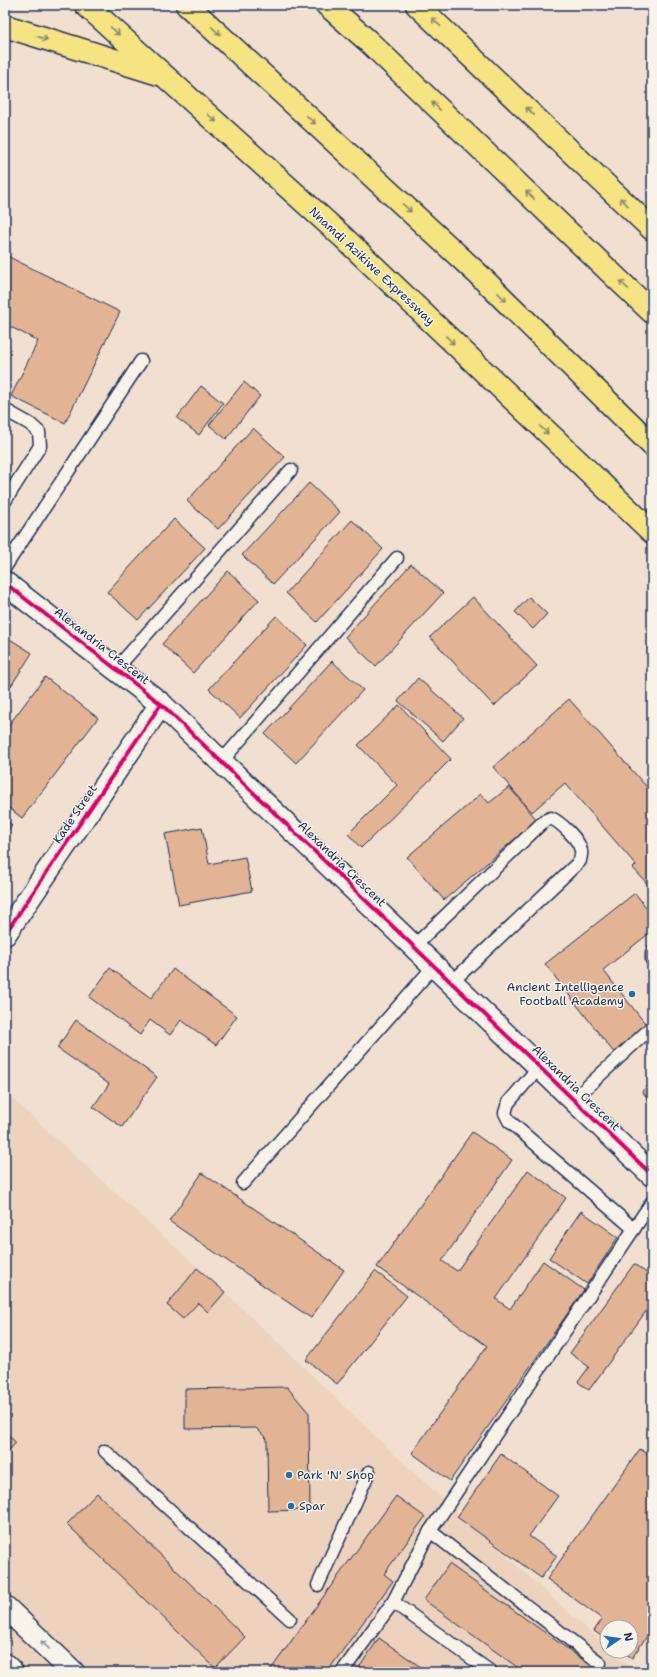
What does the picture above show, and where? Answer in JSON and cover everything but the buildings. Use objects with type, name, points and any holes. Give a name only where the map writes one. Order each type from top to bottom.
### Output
[{"type":"highway","name":"Nnamdi Azikiwe Expressway","points":[[86,5],[166,76],[348,243],[652,532]]},
{"type":"highway","points":[[187,5],[478,274],[652,445]]},
{"type":"highway","points":[[327,5],[368,41],[652,312]]},
{"type":"highway","points":[[417,5],[652,229]]},
{"type":"highway","points":[[5,26],[166,76]]},
{"type":"street","name":"Alexandria Crescent","points":[[5,583],[161,704],[652,1175]]},
{"type":"street","name":"Kade Street","points":[[5,934],[161,704]]},
{"type":"street","points":[[5,1607],[74,1672]]},
{"type":"street","points":[[5,1665],[12,1672]]},
{"type":"lane","points":[[5,567],[141,361]]},
{"type":"lane","points":[[5,410],[30,424],[39,432],[40,446],[5,501]]},
{"type":"lane","points":[[116,669],[291,470]]},
{"type":"lane","points":[[221,762],[397,558]]},
{"type":"lane","points":[[414,946],[544,821],[551,818],[559,822],[579,845],[582,852],[580,861],[452,982]]},
{"type":"lane","points":[[652,952],[652,960]]},
{"type":"lane","points":[[243,1183],[434,966]]},
{"type":"lane","points":[[574,1099],[652,1027]]},
{"type":"lane","points":[[539,1066],[508,1103],[505,1112],[509,1121],[634,1229]]},
{"type":"lane","points":[[342,1672],[393,1602],[430,1531],[652,1202]]},
{"type":"lane","points":[[105,1450],[290,1618]]},
{"type":"lane","points":[[318,1585],[369,1472]]},
{"type":"lane","points":[[430,1531],[600,1663]]},
{"type":"lane","points":[[393,1602],[490,1672]]},
{"type":"shaded area","points":[[5,1092],[225,1292],[413,1472],[599,1640],[599,1659],[621,1659],[635,1672],[5,1672]]},
{"type":"cycle path","points":[[5,583],[161,704],[652,1175]]},
{"type":"cycle path","points":[[5,934],[161,704]]},
{"type":"place","name":"Ancient Intelligence Football Academy","points":[[632,994]]},
{"type":"place","name":"Park 'N' Shop","points":[[289,1475]]},
{"type":"place","name":"Spar","points":[[291,1506]]}]
